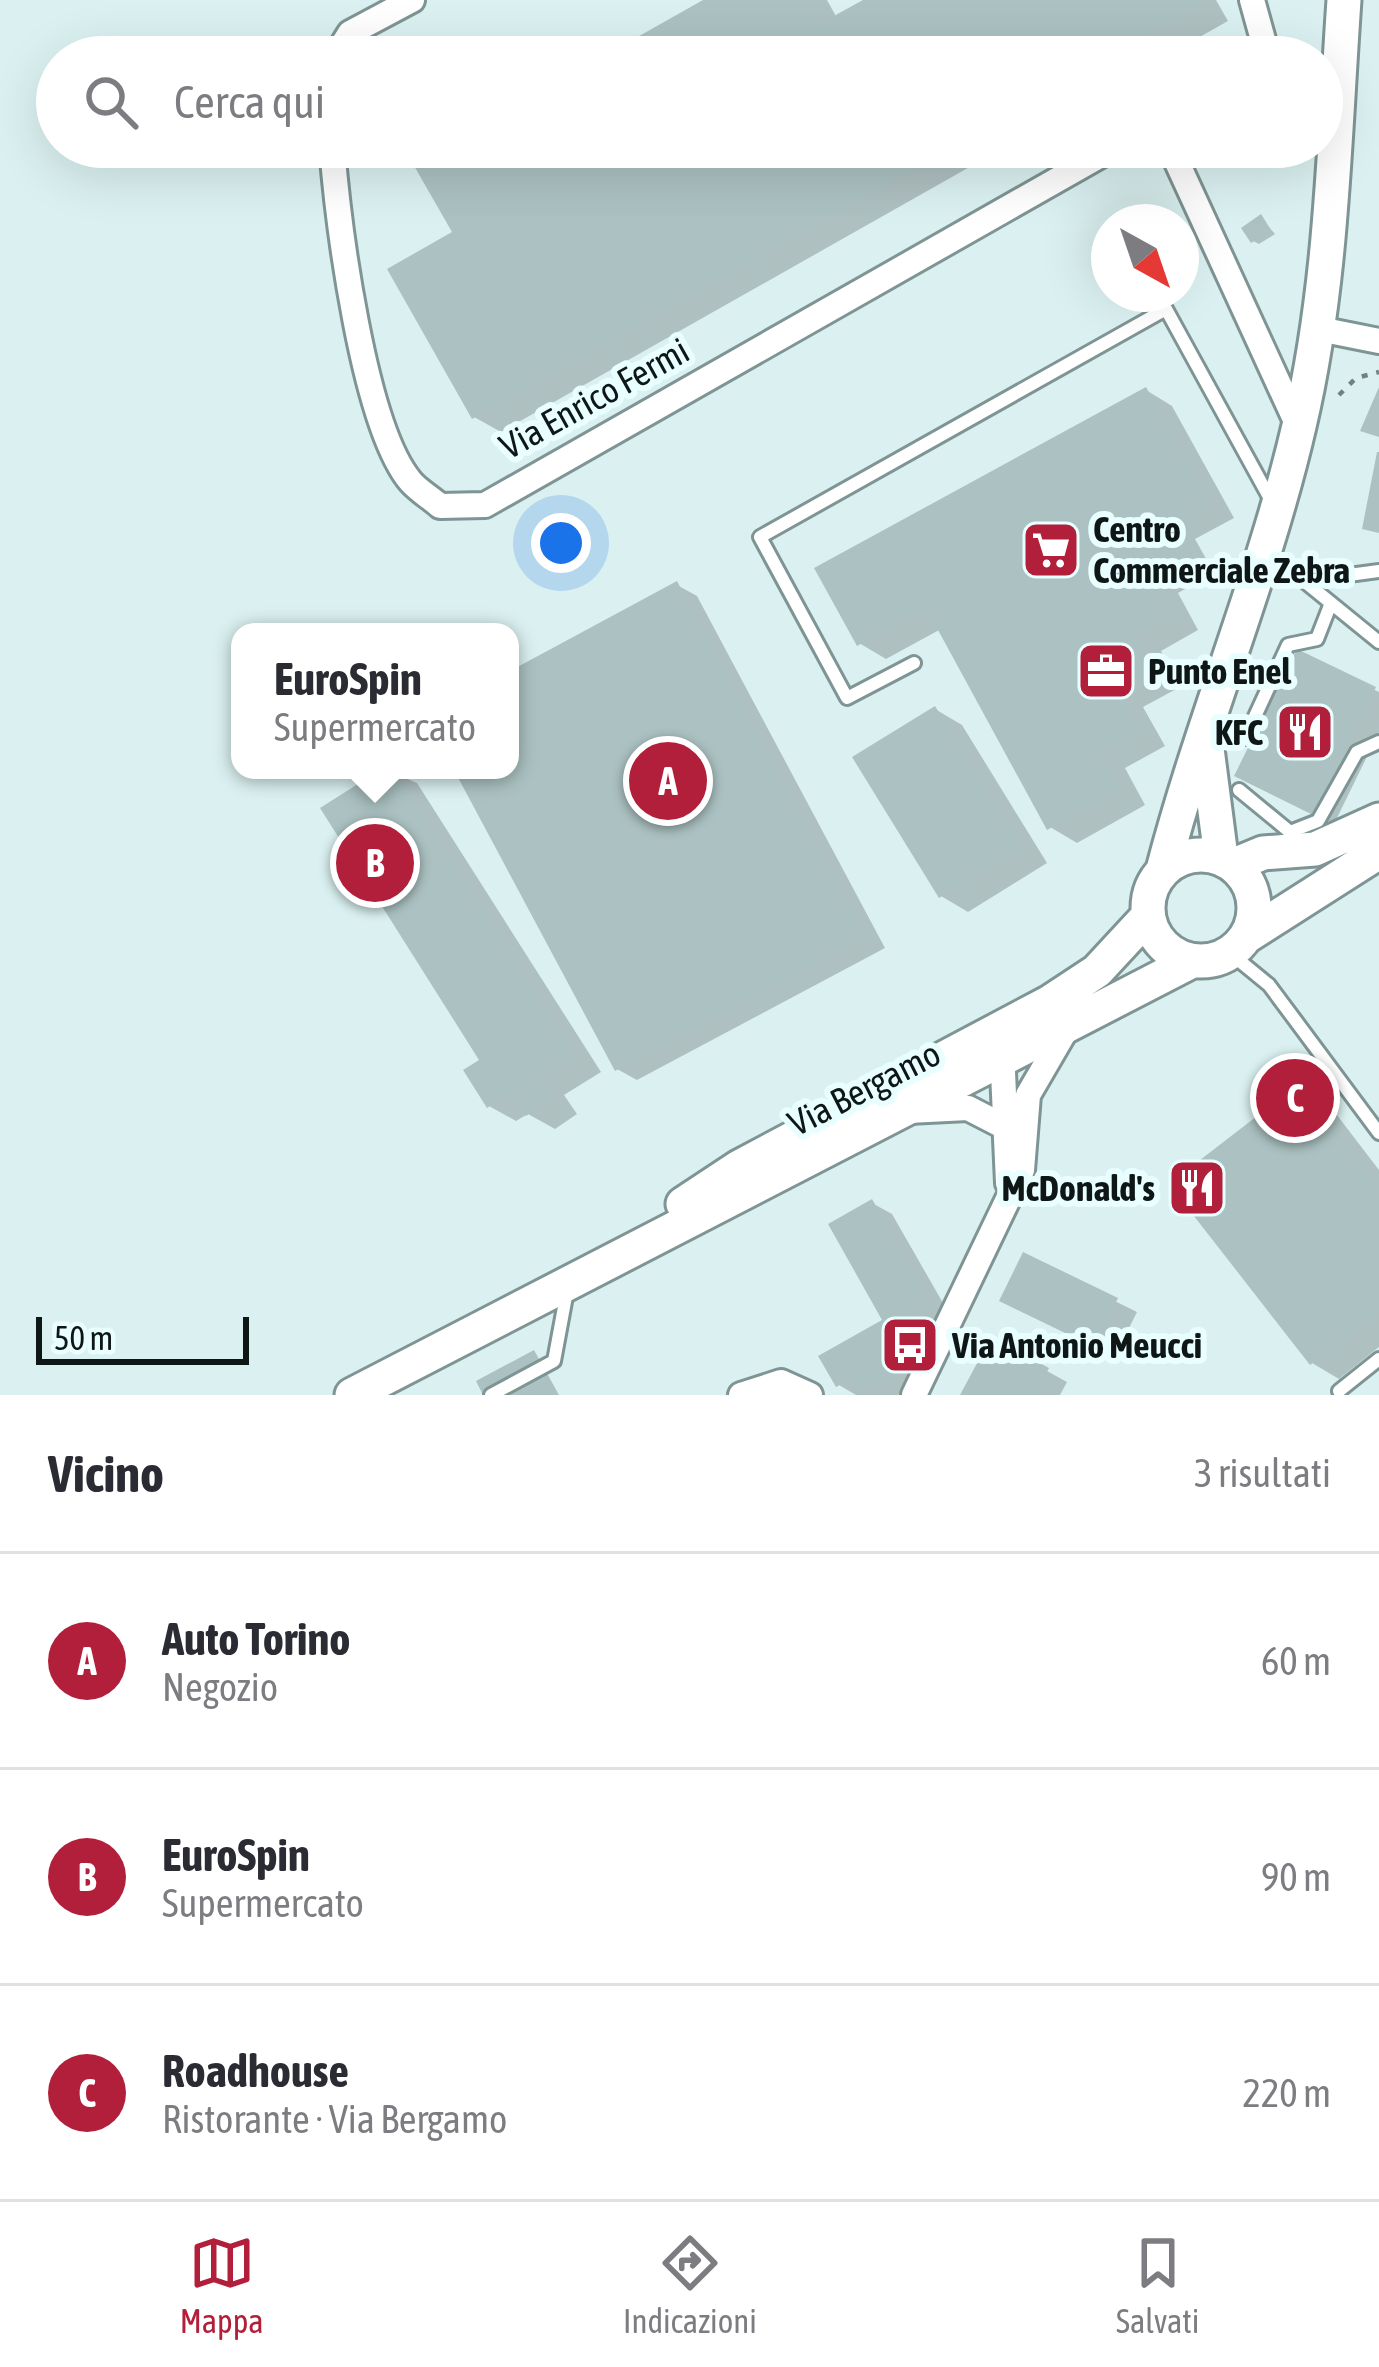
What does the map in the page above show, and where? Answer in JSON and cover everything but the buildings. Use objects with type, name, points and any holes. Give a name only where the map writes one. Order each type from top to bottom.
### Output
[{"type":"main road","points":[[1342,36],[1345,0]]},
{"type":"main road","points":[[1332,168],[1319,329],[1299,428],[1185,784],[1163,870],[1152,886],[1148,916],[1171,950],[1192,961],[1238,945],[1379,852]]},
{"type":"main road","points":[[1205,733],[1228,861],[1252,894],[1255,914],[1238,945]]},
{"type":"main road","points":[[1163,870],[1185,857],[1228,861],[1315,849],[1379,820]]},
{"type":"main road","name":"Via Bergamo","points":[[352,1395],[1000,1063],[1059,1015],[1148,916]]},
{"type":"main road","name":"Via Bergamo","points":[[569,1280],[739,1167],[1059,1015],[1192,961]]},
{"type":"street","points":[[348,36],[412,0]]},
{"type":"street","points":[[1252,0],[1261,36]]},
{"type":"street","name":"Via Enrico Fermi","points":[[334,168],[350,307],[388,430],[409,479],[440,506],[484,505],[1078,168]]},
{"type":"street","points":[[1180,168],[1299,428]]},
{"type":"street","points":[[1319,329],[1379,341]]},
{"type":"street","points":[[914,1395],[1022,1170],[1028,1096],[1059,1015]]},
{"type":"street","points":[[1000,1063],[1008,1197]]},
{"type":"street","points":[[905,1111],[968,1108],[1003,1126]]},
{"type":"street","points":[[741,1395],[781,1382],[810,1395]]},
{"type":"lane","points":[[914,663],[847,698],[760,537],[1166,309],[1276,509]]},
{"type":"lane","points":[[1258,566],[1304,581],[1379,642]]},
{"type":"lane","points":[[1304,581],[1379,571]]},
{"type":"lane","points":[[1245,738],[1288,645],[1318,639],[1331,603]]},
{"type":"lane","points":[[1239,790],[1290,832],[1318,821],[1358,752],[1379,742]]},
{"type":"lane","points":[[1238,945],[1379,1133]]},
{"type":"lane","points":[[491,1395],[554,1361],[569,1280]]},
{"type":"lane","points":[[1339,1391],[1379,1359]]},
{"type":"place","name":"Centro Commerciale Zebra","points":[[1051,550]]},
{"type":"place","name":"Punto Enel","points":[[1106,671]]},
{"type":"place","name":"KFC","points":[[1305,732]]},
{"type":"place","name":"Auto Torino","points":[[668,781]]},
{"type":"place","name":"EuroSpin","points":[[375,863]]},
{"type":"place","name":"Roadhouse","points":[[1295,1098]]},
{"type":"place","name":"McDonald's","points":[[1197,1188]]},
{"type":"place","name":"Via Antonio Meucci","points":[[910,1345]]}]
